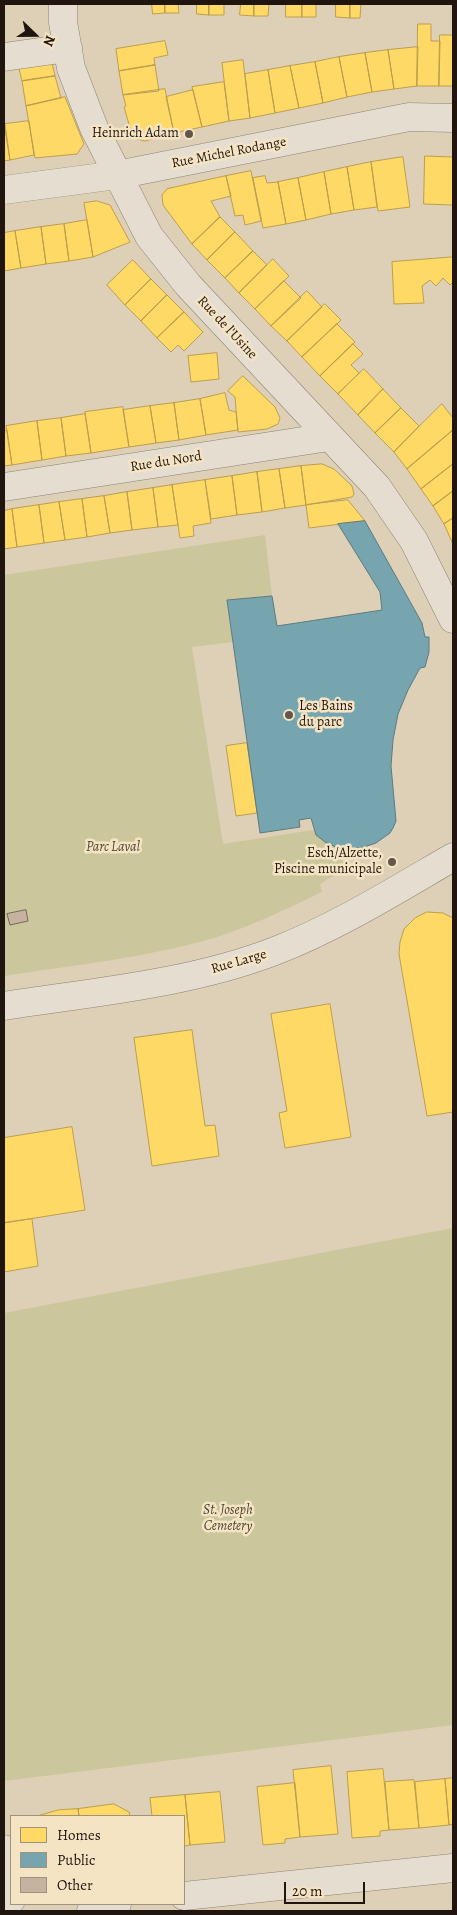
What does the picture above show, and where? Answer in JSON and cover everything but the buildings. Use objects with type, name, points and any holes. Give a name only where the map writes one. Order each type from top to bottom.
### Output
[{"type":"street","name":"Rue de l'Usine","points":[[63,4],[68,48],[74,76],[94,128],[149,236],[188,285],[328,437],[377,487],[414,541],[453,619]]},
{"type":"street","points":[[4,57],[68,48]]},
{"type":"street","name":"Rue Michel Rodange","points":[[4,190],[117,175],[409,117],[453,118]]},
{"type":"street","name":"Rue du Nord","points":[[4,487],[328,437]]},
{"type":"street","name":"Rue Large","points":[[4,1006],[164,981],[221,968],[274,951],[320,932],[453,857]]},
{"type":"street","points":[[4,1848],[10,1893]]},
{"type":"street","points":[[185,1896],[453,1868]]},
{"type":"street","points":[[91,1911],[112,1905]]},
{"type":"green space","name":"Parc Laval","points":[[265,535],[272,596],[227,600],[233,642],[192,647],[223,844],[313,830],[325,842],[336,847],[346,868],[320,884],[322,892],[255,923],[214,938],[136,956],[4,976],[4,575]]},
{"type":"green space","name":"St. Joseph Cemetery","points":[[453,1228],[453,1725],[4,1781],[4,1313]]},
{"type":"place","name":"Heinrich Adam","points":[[189,134]]},
{"type":"place","name":"Les Bains du parc","points":[[289,715]]},
{"type":"place","name":"Esch/Alzette, Piscine municipale","points":[[392,862]]}]
